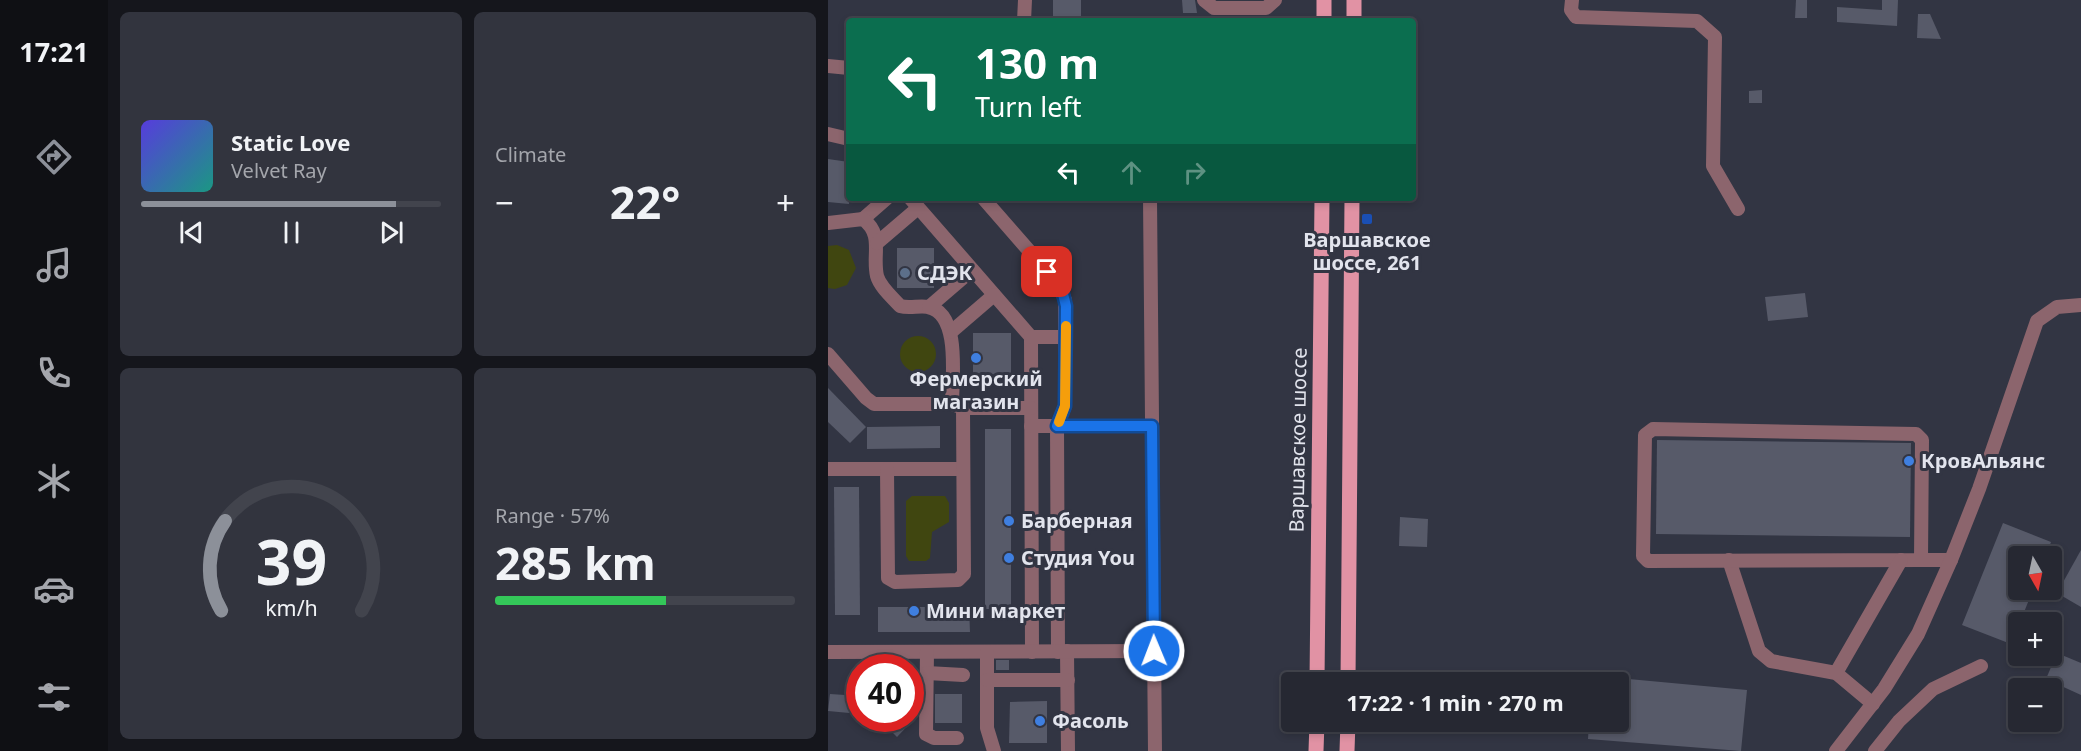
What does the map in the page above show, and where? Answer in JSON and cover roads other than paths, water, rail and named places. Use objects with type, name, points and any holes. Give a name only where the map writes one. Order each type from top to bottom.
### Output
[{"type":"main road","points":[[1324,0],[1324,18]]},
{"type":"main road","points":[[1353,18],[1354,0]]},
{"type":"main road","name":"Варшавское шоссе","points":[[1317,672],[1322,201]]},
{"type":"main road","points":[[1348,672],[1352,201]]},
{"type":"main road","points":[[1316,751],[1317,732]]},
{"type":"main road","points":[[1347,751],[1348,732]]},
{"type":"street","points":[[1024,18],[1025,0]]},
{"type":"street","points":[[1204,0],[1227,15],[1266,8],[1275,0]]},
{"type":"street","points":[[1572,0],[1571,10],[1576,18],[1697,21],[1715,37],[1713,166],[1737,209]]},
{"type":"street","points":[[828,66],[846,68]]},
{"type":"street","points":[[828,134],[846,138]]},
{"type":"street","points":[[828,223],[863,219],[884,201]]},
{"type":"street","points":[[986,201],[1062,290],[1066,306],[1065,406],[1057,426],[1063,652],[1068,680],[1068,751]]},
{"type":"street","points":[[1150,201],[1155,751]]},
{"type":"street","points":[[877,243],[914,203],[1031,337],[1032,652]]},
{"type":"street","points":[[863,219],[872,228],[877,243],[877,270],[880,282],[903,307],[929,307],[944,317],[951,332],[963,469],[964,574],[958,580],[891,581],[887,575],[886,469]]},
{"type":"street","points":[[929,307],[972,270]]},
{"type":"street","points":[[951,332],[994,295]]},
{"type":"street","points":[[1836,751],[1873,704],[1918,634],[1952,560],[1979,489],[2037,321],[2057,307],[2081,305]]},
{"type":"street","points":[[1031,337],[1066,337]]},
{"type":"street","points":[[828,354],[866,398],[874,404],[1031,408]]},
{"type":"street","points":[[1031,426],[1152,426]]},
{"type":"street","points":[[1921,560],[1922,440],[1916,434],[1653,429],[1646,435],[1643,556],[1648,561],[1952,560]]},
{"type":"street","points":[[828,469],[963,469]]},
{"type":"street","points":[[1729,560],[1759,651],[1771,661],[1836,673],[1873,704]]},
{"type":"street","points":[[1836,673],[1901,560]]},
{"type":"street","points":[[828,652],[1154,651]]},
{"type":"street","points":[[927,652],[926,734],[934,738],[957,738]]},
{"type":"street","points":[[987,652],[987,728],[994,751]]},
{"type":"street","points":[[1875,751],[1899,721],[1933,689],[1981,666]]},
{"type":"street","points":[[927,673],[963,675]]},
{"type":"street","points":[[987,681],[1068,680]]},
{"type":"place","name":"Варшавское шоссе, 261","points":[[1367,219]]},
{"type":"place","name":"СДЭК","points":[[905,273]]},
{"type":"place","name":"Фермерский магазин","points":[[976,358]]},
{"type":"place","name":"КровАльянс","points":[[1909,461]]},
{"type":"place","name":"Барберная","points":[[1009,521]]},
{"type":"place","name":"Студия You","points":[[1009,558]]},
{"type":"place","name":"Мини маркет","points":[[914,611]]},
{"type":"place","name":"Фасоль","points":[[1040,721]]}]
